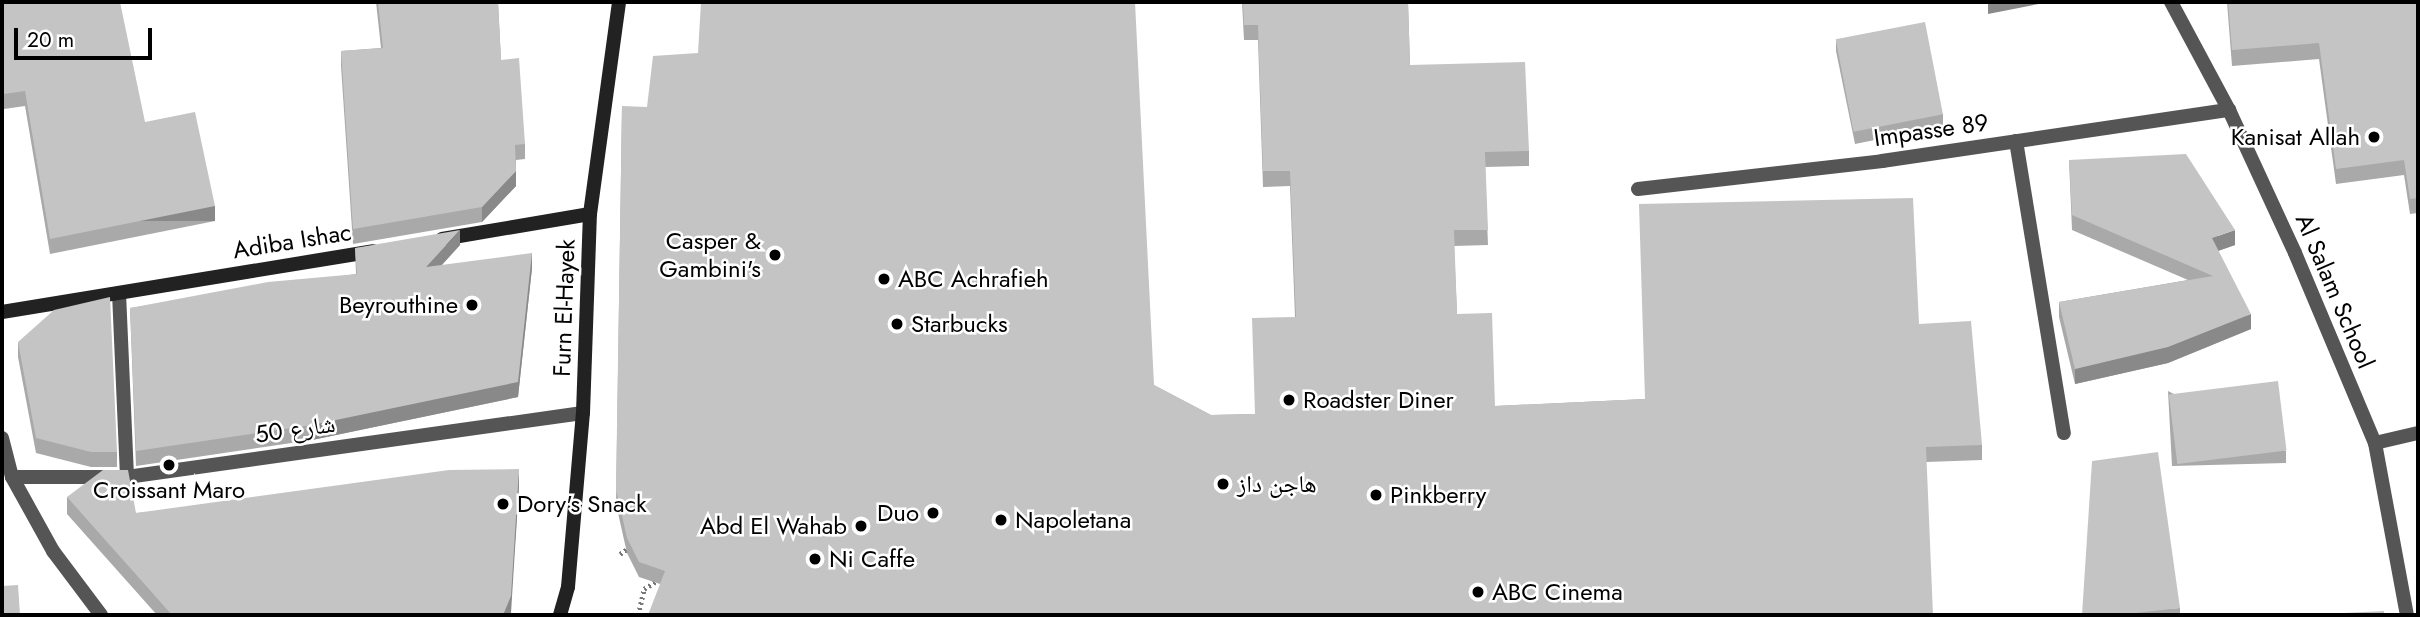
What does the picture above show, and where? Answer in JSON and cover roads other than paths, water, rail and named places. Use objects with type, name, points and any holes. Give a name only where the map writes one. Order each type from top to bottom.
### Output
[{"type":"street","name":"Furn El-Hayek","points":[[560,615],[568,587],[583,413],[590,214],[619,2]]},
{"type":"street","name":"Al Salam School","points":[[2171,2],[2229,110],[2295,253],[2375,443],[2407,615]]},
{"type":"street","name":"Impasse 89","points":[[1638,189],[2016,141],[2229,110]]},
{"type":"street","points":[[2016,141],[2064,433]]},
{"type":"street","points":[[429,242],[590,214]]},
{"type":"street","name":"Adiba Ishac","points":[[2,312],[388,248]]},
{"type":"street","points":[[119,293],[127,477]]},
{"type":"street","name":"شارع 50","points":[[12,477],[127,477],[583,413]]},
{"type":"street","points":[[2375,443],[2418,433]]},
{"type":"street","points":[[2,438],[12,477],[53,551],[101,615]]},
{"type":"place","name":"Kanisat Allah","points":[[2374,137]]},
{"type":"place","name":"Casper & Gambini's","points":[[775,255]]},
{"type":"place","name":"ABC Achrafieh","points":[[884,279]]},
{"type":"place","name":"Beyrouthine","points":[[472,305]]},
{"type":"place","name":"Starbucks","points":[[897,324]]},
{"type":"place","name":"Roadster Diner","points":[[1289,400]]},
{"type":"place","name":"Croissant Maro","points":[[169,465]]},
{"type":"place","name":"هاجن داز","points":[[1223,484]]},
{"type":"place","name":"Pinkberry","points":[[1376,495]]},
{"type":"place","name":"Dory's Snack","points":[[503,504]]},
{"type":"place","name":"Duo","points":[[933,513]]},
{"type":"place","name":"Napoletana","points":[[1001,520]]},
{"type":"place","name":"Abd El Wahab","points":[[861,526]]},
{"type":"place","name":"Ni Caffe","points":[[815,559]]},
{"type":"place","name":"ABC Cinema","points":[[1478,592]]}]
